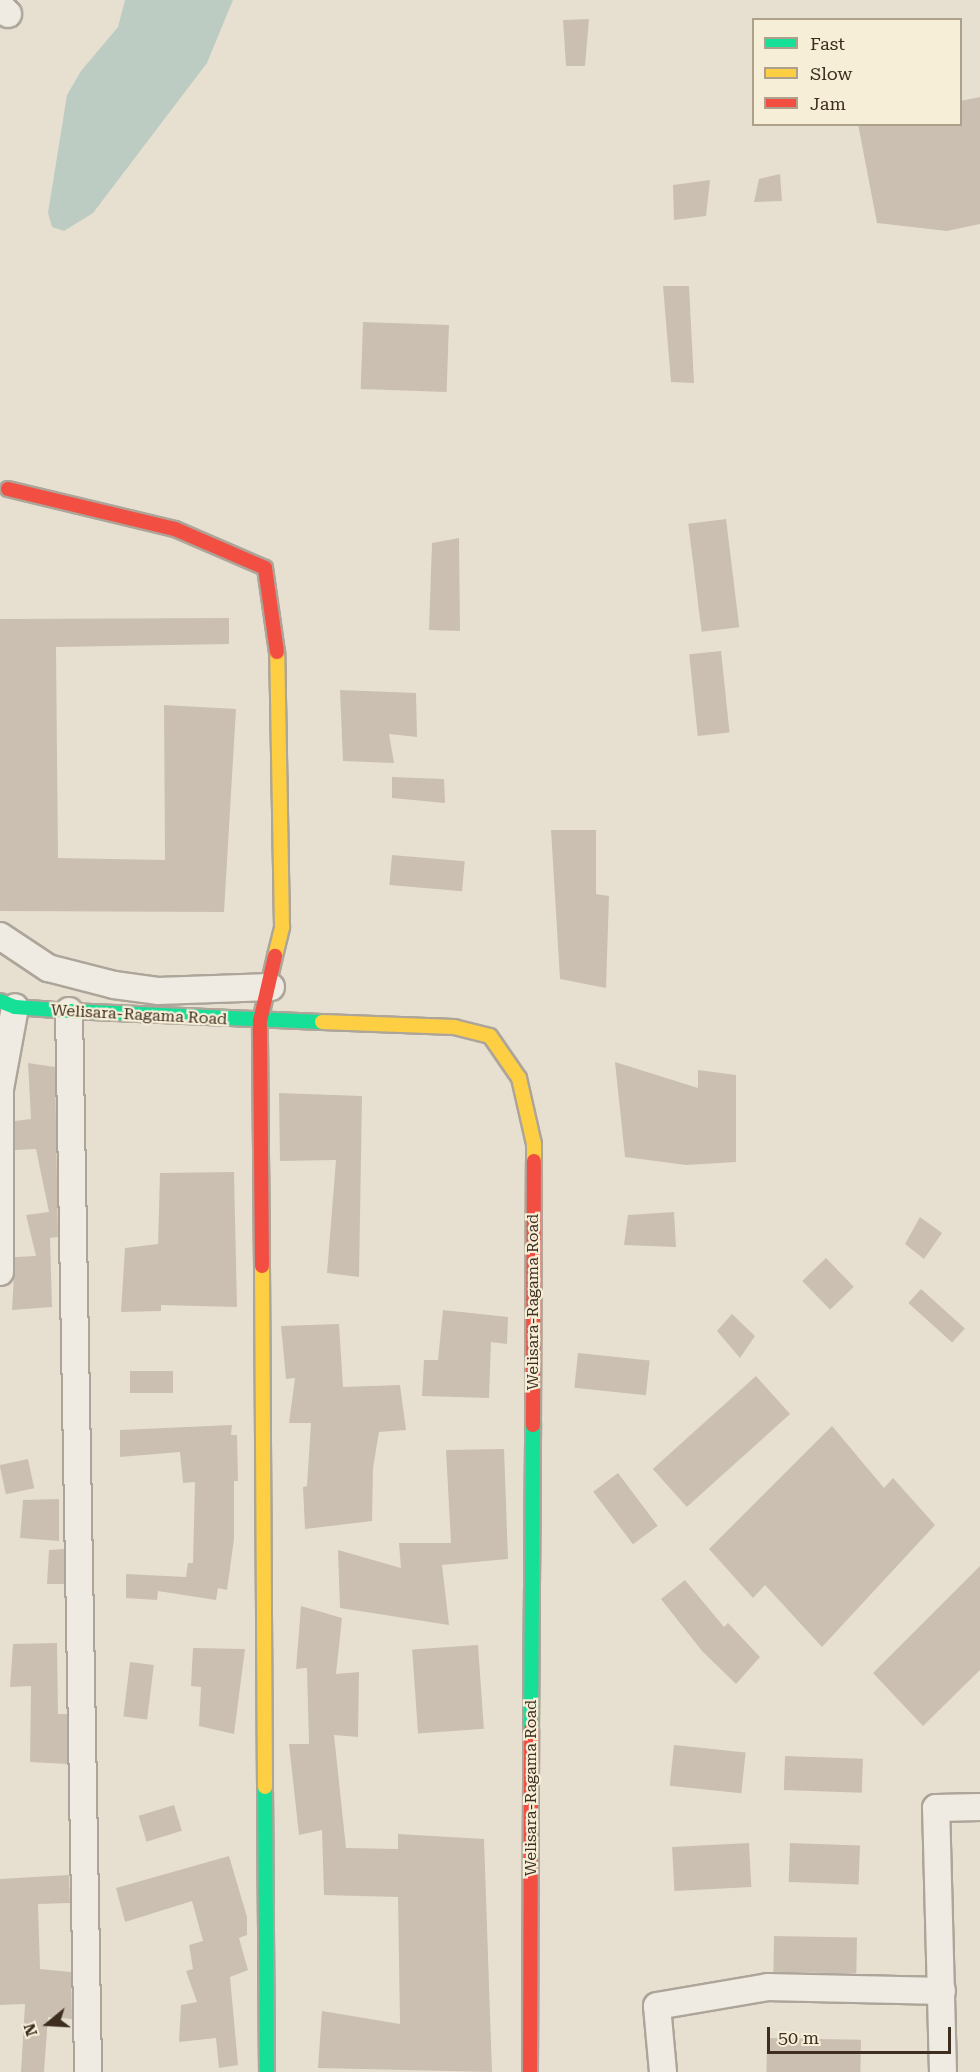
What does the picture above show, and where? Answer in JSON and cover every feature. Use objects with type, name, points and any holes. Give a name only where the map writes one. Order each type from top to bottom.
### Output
[{"type":"street","points":[[8,489],[175,529],[265,568],[277,629],[282,927],[271,987],[260,1021],[267,2072]]},
{"type":"street","points":[[0,936],[48,968],[114,985],[158,992],[271,987]]},
{"type":"street","points":[[0,1272],[0,1089],[7,1004]]},
{"type":"street","name":"Welisara-Ragama Road","points":[[7,1004],[69,1011],[260,1021],[431,1024],[472,1030],[490,1036],[503,1050],[524,1090],[534,1144],[530,2072]]},
{"type":"street","points":[[69,1011],[88,2072]]},
{"type":"street","points":[[943,2072],[936,1808],[980,1807]]},
{"type":"street","points":[[663,2072],[657,2006],[768,1988],[942,1992]]},
{"type":"shaded area","points":[[125,0],[233,0],[207,63],[93,213],[64,231],[52,227],[48,213],[67,95],[81,71],[118,27]]},
{"type":"building","points":[[589,19],[585,66],[566,66],[563,20]]},
{"type":"building","points":[[980,97],[980,224],[947,231],[877,223],[858,126],[962,126],[962,101]]},
{"type":"building","points":[[780,174],[782,201],[754,202],[759,179]]},
{"type":"building","points":[[710,180],[706,216],[674,220],[673,185]]},
{"type":"building","points":[[663,286],[689,286],[694,383],[671,382]]},
{"type":"building","points":[[363,322],[449,325],[447,392],[361,389]]},
{"type":"building","points":[[726,519],[739,627],[702,632],[688,524]]},
{"type":"building","points":[[459,538],[460,631],[429,630],[432,543]]},
{"type":"building","points":[[229,618],[229,644],[56,647],[58,858],[165,860],[164,705],[236,709],[224,912],[0,911],[0,619]]},
{"type":"building","points":[[721,651],[730,733],[698,736],[689,654]]},
{"type":"building","points":[[340,690],[416,693],[417,737],[389,734],[394,763],[343,761]]},
{"type":"building","points":[[392,777],[444,779],[445,803],[392,798]]},
{"type":"building","points":[[551,830],[596,830],[596,894],[609,896],[606,988],[560,979]]},
{"type":"building","points":[[392,855],[465,861],[462,891],[389,885]]},
{"type":"building","points":[[615,1062],[698,1088],[698,1070],[736,1075],[736,1162],[686,1165],[625,1157]]},
{"type":"building","points":[[28,1063],[55,1067],[58,1237],[50,1238],[52,1307],[12,1310],[15,1257],[36,1256],[26,1215],[49,1212],[36,1149],[15,1150],[15,1121],[31,1119]]},
{"type":"building","points":[[279,1093],[362,1096],[359,1277],[327,1273],[336,1160],[280,1161]]},
{"type":"building","points":[[234,1172],[237,1307],[161,1305],[161,1311],[121,1312],[125,1248],[158,1244],[160,1173]]},
{"type":"building","points":[[674,1212],[676,1247],[624,1245],[628,1215]]},
{"type":"building","points":[[920,1217],[942,1233],[924,1259],[905,1244]]},
{"type":"building","points":[[826,1258],[854,1287],[830,1310],[802,1281]]},
{"type":"building","points":[[921,1289],[965,1328],[952,1343],[908,1303]]},
{"type":"building","points":[[443,1310],[508,1317],[507,1344],[491,1342],[489,1398],[422,1396],[424,1360],[438,1360]]},
{"type":"building","points":[[732,1314],[755,1336],[740,1358],[717,1331]]},
{"type":"building","points":[[339,1324],[343,1387],[400,1385],[406,1430],[379,1432],[373,1468],[372,1521],[305,1529],[303,1487],[307,1486],[311,1423],[289,1423],[295,1378],[286,1379],[281,1326]]},
{"type":"building","points":[[578,1353],[650,1361],[646,1395],[574,1388]]},
{"type":"building","points":[[130,1371],[173,1371],[173,1393],[130,1393]]},
{"type":"building","points":[[756,1376],[790,1414],[687,1507],[653,1469]]},
{"type":"building","points":[[232,1425],[231,1435],[237,1435],[238,1481],[234,1481],[234,1539],[227,1590],[218,1588],[216,1600],[158,1591],[157,1600],[126,1598],[126,1574],[186,1577],[188,1563],[193,1563],[195,1482],[183,1483],[180,1452],[120,1457],[120,1430]]},
{"type":"building","points":[[832,1426],[884,1488],[893,1478],[935,1525],[822,1647],[765,1585],[753,1598],[709,1549]]},
{"type":"building","points":[[504,1449],[508,1559],[442,1565],[449,1625],[340,1608],[338,1550],[401,1568],[399,1543],[451,1543],[446,1450]]},
{"type":"building","points":[[28,1459],[34,1488],[6,1494],[0,1465]]},
{"type":"building","points":[[618,1473],[658,1526],[633,1544],[593,1492]]},
{"type":"building","points":[[59,1499],[59,1541],[20,1538],[23,1500]]},
{"type":"building","points":[[64,1549],[64,1584],[47,1584],[49,1550]]},
{"type":"building","points":[[980,1566],[980,1670],[923,1726],[873,1673]]},
{"type":"building","points":[[685,1580],[724,1627],[728,1623],[760,1657],[736,1684],[702,1651],[661,1599]]},
{"type":"building","points":[[301,1606],[342,1618],[336,1674],[359,1672],[358,1737],[334,1735],[346,1848],[398,1849],[398,1834],[484,1839],[492,2072],[318,2068],[322,2011],[400,2024],[398,1897],[324,1895],[322,1830],[299,1835],[289,1744],[309,1744],[307,1668],[296,1669]]},
{"type":"building","points":[[57,1643],[58,1714],[67,1714],[67,1764],[30,1762],[31,1686],[10,1687],[13,1644]]},
{"type":"building","points":[[478,1645],[484,1729],[418,1733],[412,1650]]},
{"type":"building","points":[[193,1648],[245,1649],[234,1734],[199,1726],[201,1687],[191,1686]]},
{"type":"building","points":[[130,1662],[154,1665],[147,1720],[123,1717]]},
{"type":"building","points":[[674,1745],[746,1753],[741,1793],[670,1786]]},
{"type":"building","points":[[785,1756],[863,1759],[862,1793],[784,1790]]},
{"type":"building","points":[[174,1805],[182,1831],[147,1842],[139,1816]]},
{"type":"building","points":[[749,1843],[751,1887],[674,1891],[672,1847]]},
{"type":"building","points":[[790,1843],[860,1845],[859,1884],[789,1882]]},
{"type":"building","points":[[229,1856],[247,1917],[247,1935],[239,1938],[248,1970],[230,1977],[238,2065],[219,2068],[216,2038],[179,2042],[181,2005],[197,2002],[186,1971],[193,1969],[189,1945],[203,1941],[192,1901],[125,1922],[116,1888]]},
{"type":"building","points":[[69,1875],[70,1903],[38,1904],[40,1969],[71,1972],[72,2019],[48,2017],[44,2072],[21,2072],[25,2004],[0,2005],[0,1879]]},
{"type":"building","points":[[774,1936],[857,1937],[856,1973],[773,1972]]},
{"type":"building","points":[[767,2038],[861,2040],[860,2072],[766,2072]]},
{"type":"traffic: fast","points":[[0,1001],[15,1007],[69,1011],[322,1022]]},
{"type":"traffic: fast","points":[[531,1729],[533,1425]]},
{"type":"traffic: fast","points":[[265,1787],[267,2072]]},
{"type":"traffic: slow","points":[[275,956],[282,927],[277,652]]},
{"type":"traffic: slow","points":[[322,1022],[454,1027],[490,1036],[519,1078],[534,1144],[534,1161]]},
{"type":"traffic: slow","points":[[262,1266],[265,1787]]},
{"type":"traffic: jam","points":[[8,489],[175,529],[265,568],[277,652]]},
{"type":"traffic: jam","points":[[262,1266],[260,1021],[275,956]]},
{"type":"traffic: jam","points":[[533,1425],[534,1161]]},
{"type":"traffic: jam","points":[[530,2072],[531,1729]]}]
